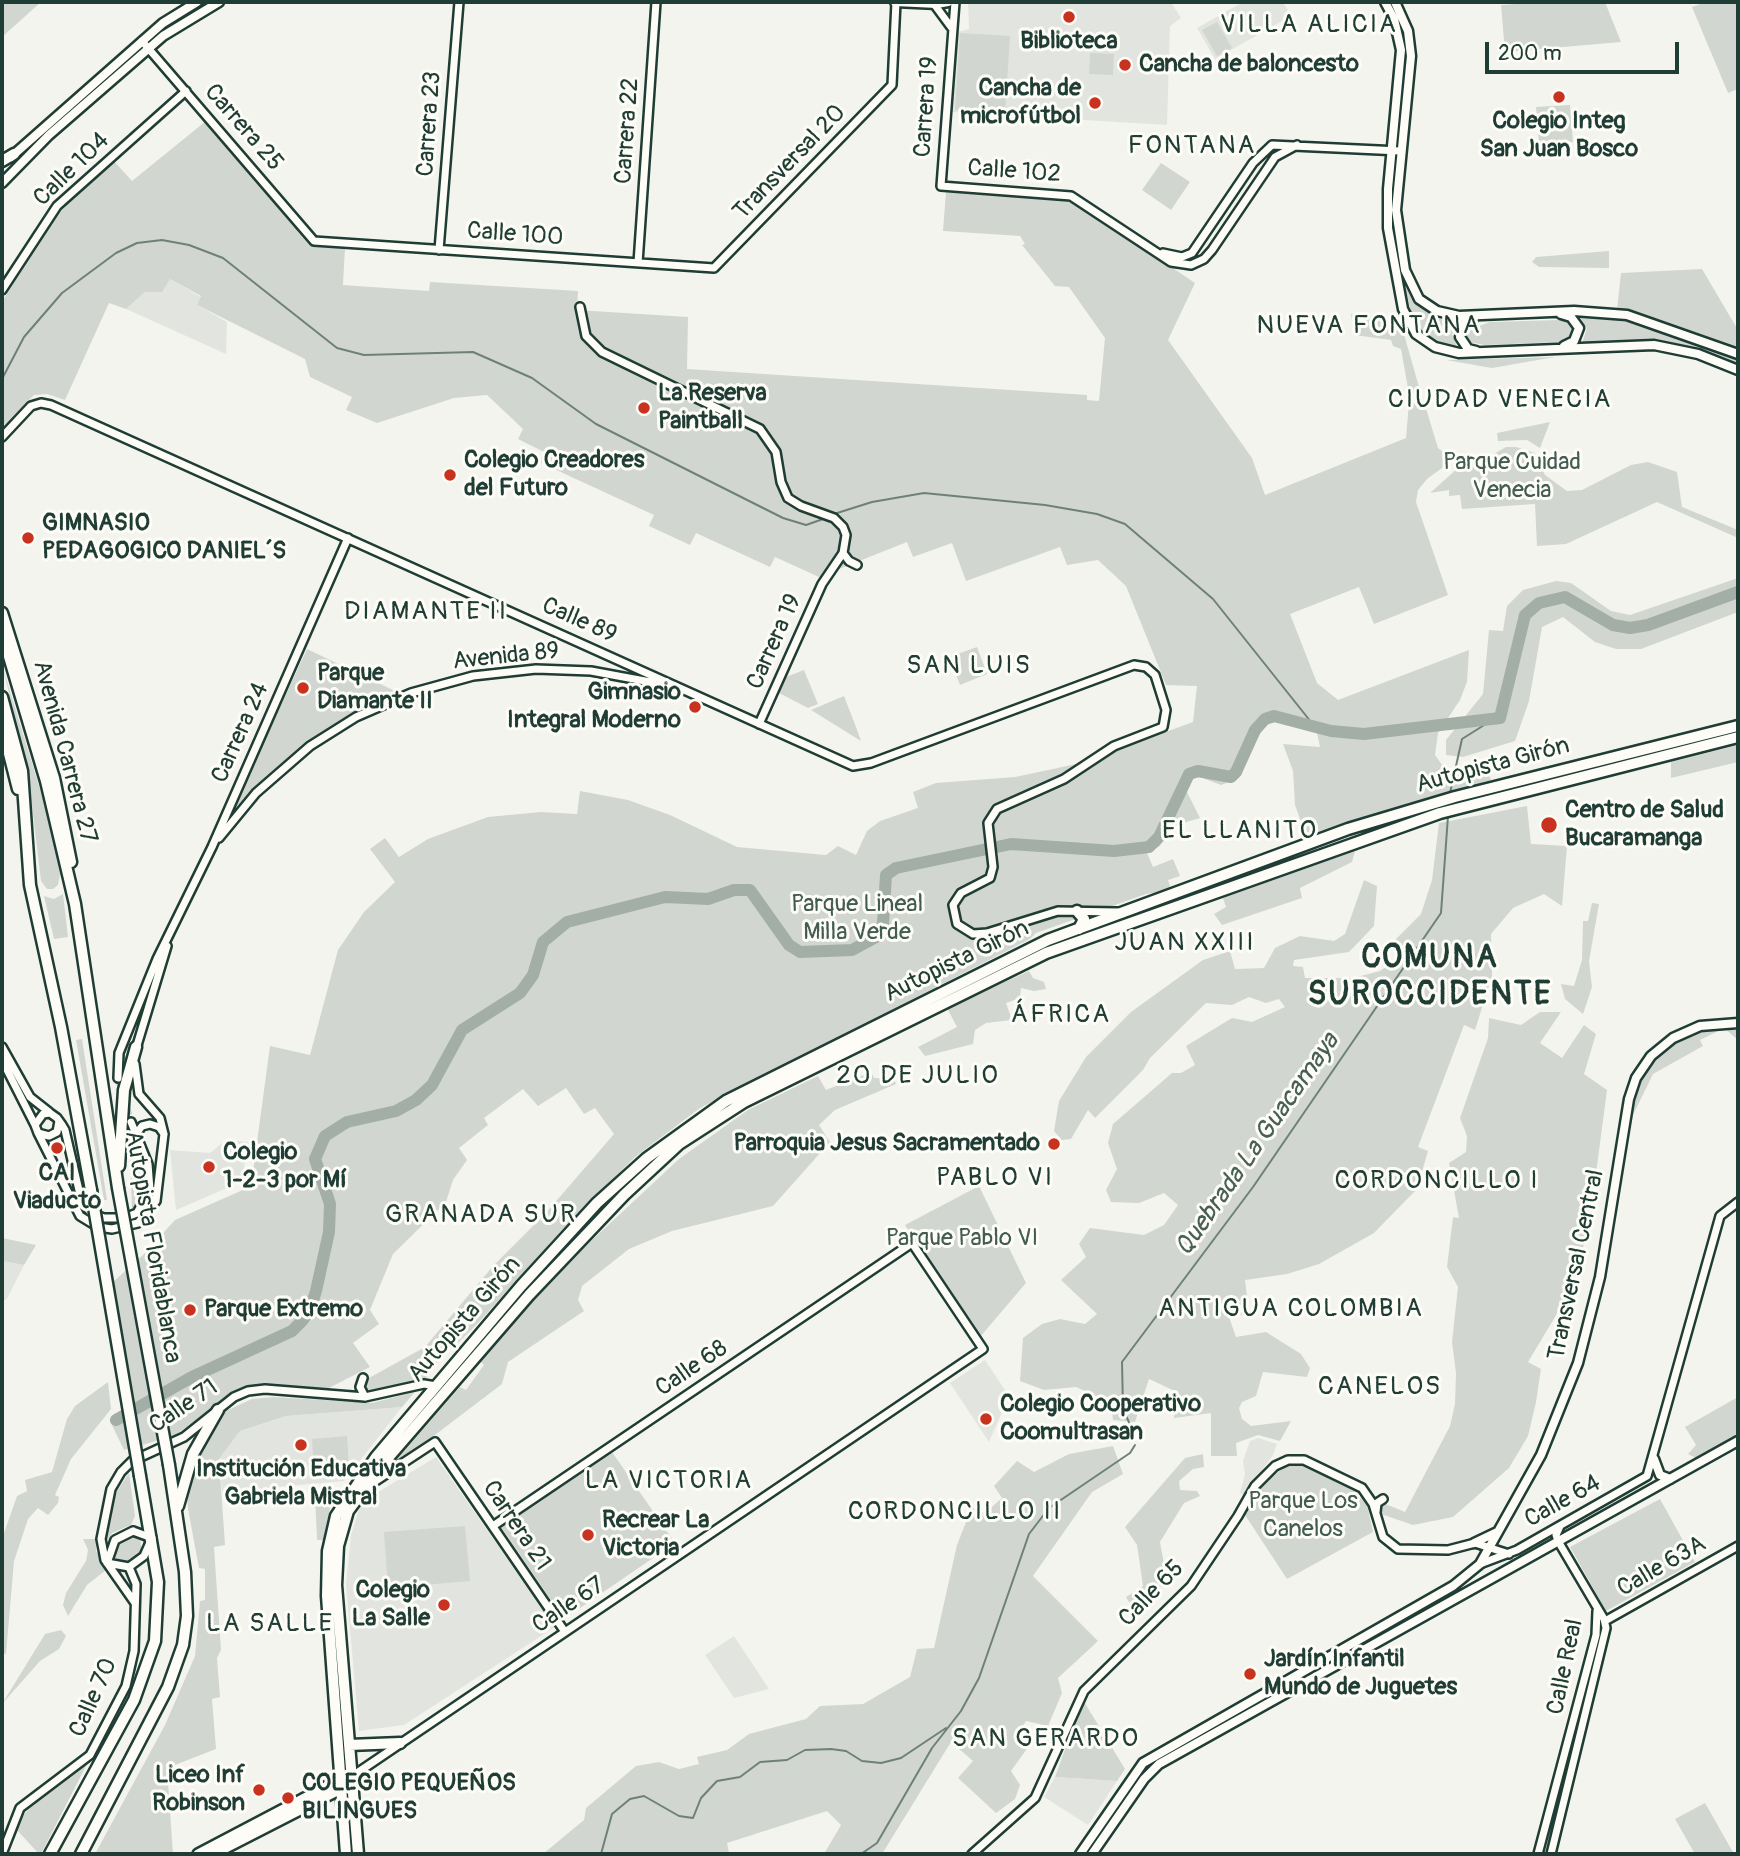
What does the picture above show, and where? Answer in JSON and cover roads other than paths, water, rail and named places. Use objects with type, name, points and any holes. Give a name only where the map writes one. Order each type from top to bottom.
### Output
[{"type":"highway","points":[[2,163],[14,154]]},
{"type":"highway","name":"Avenida Carrera 27","points":[[2,613],[60,800],[71,856],[75,904]]},
{"type":"highway","name":"Autopista Floridablanca","points":[[2,633],[49,791],[75,904],[118,1186],[169,1465],[187,1604],[181,1652],[169,1687],[81,1854]]},
{"type":"highway","name":"Autopista Floridablanca","points":[[2,697],[19,758],[30,885],[64,1039],[158,1582],[158,1614],[148,1667],[128,1711],[50,1854]]},
{"type":"highway","points":[[2,726],[24,812]]},
{"type":"highway","name":"Autopista Girón","points":[[354,1492],[436,1386],[597,1203],[646,1158],[697,1119],[749,1089],[1008,958],[1294,848],[1442,800],[1738,726]]},
{"type":"highway","name":"Autopista Girón","points":[[354,1492],[529,1294],[646,1174],[692,1135],[744,1102],[1006,970],[1118,927],[1440,813],[1738,737]]},
{"type":"highway","points":[[1077,911],[1084,919],[1079,929]]},
{"type":"highway","points":[[118,1186],[124,1090],[136,1047]]},
{"type":"highway","points":[[177,1517],[187,1469],[218,1410]]},
{"type":"highway","points":[[354,1492],[345,1519],[336,1572],[358,1854]]},
{"type":"highway","points":[[346,1854],[327,1573],[334,1522],[354,1492]]},
{"type":"highway","points":[[349,1745],[400,1743]]},
{"type":"main road","points":[[14,154],[163,23],[197,2]]},
{"type":"main road","points":[[2,183],[45,138],[148,49],[178,26],[219,2]]},
{"type":"main road","points":[[896,2],[948,2]]},
{"type":"main road","points":[[1385,2],[1394,19],[1401,50],[1396,210],[1404,263],[1412,290],[1424,304],[1437,311],[1459,316],[1585,311],[1627,315],[1738,354]]},
{"type":"main road","points":[[1395,2],[1407,26],[1411,51],[1388,228],[1404,309],[1410,325],[1421,339],[1443,350],[1484,352],[1654,345],[1687,351],[1738,370]]},
{"type":"main road","points":[[1549,313],[1571,317],[1579,328],[1574,341],[1550,349]]},
{"type":"main road","points":[[1484,352],[1468,349],[1462,344],[1460,329],[1470,318],[1488,315]]},
{"type":"main road","name":"Transversal Central","points":[[1080,1854],[1143,1763],[1453,1586],[1480,1564],[1482,1548],[1497,1532],[1549,1438],[1578,1363],[1600,1277],[1629,1099],[1636,1078],[1651,1056],[1673,1038],[1700,1026],[1738,1023]]},
{"type":"main road","points":[[1092,1854],[1156,1766],[1738,1441]]},
{"type":"main road","points":[[1654,1460],[1656,1471],[1670,1479]]},
{"type":"main road","points":[[1482,1548],[1497,1532]]},
{"type":"main road","points":[[1480,1564],[1492,1578]]},
{"type":"main road","points":[[214,1854],[337,1791],[341,1784],[351,1777]]},
{"type":"main road","points":[[198,1854],[335,1782],[341,1784]]},
{"type":"street","name":"Carrera 23","points":[[439,250],[458,2]]},
{"type":"street","name":"Carrera 22","points":[[638,263],[656,2]]},
{"type":"street","name":"Transversal 20","points":[[715,268],[892,85],[896,2]]},
{"type":"street","name":"Carrera 19","points":[[941,186],[955,2]]},
{"type":"street","name":"Carrera 19","points":[[932,3],[946,17],[952,31]]},
{"type":"street","name":"Carrera 25","points":[[142,41],[314,241]]},
{"type":"street","name":"Calle 104","points":[[2,290],[57,206],[186,91]]},
{"type":"street","points":[[1152,249],[1177,257],[1189,255],[1263,151],[1275,145],[1396,151]]},
{"type":"street","name":"Calle 102","points":[[941,186],[1071,196],[1178,264],[1191,265],[1204,259],[1275,157],[1297,145]]},
{"type":"street","name":"Calle 100","points":[[314,241],[715,268]]},
{"type":"street","points":[[580,307],[586,336],[602,352],[760,429],[773,446],[780,482],[788,498],[839,521],[846,535],[843,553],[849,561],[857,565]]},
{"type":"street","name":"Calle 89","points":[[2,437],[31,406],[41,403],[51,405],[849,765],[859,766],[1134,665],[1146,667],[1155,675],[1166,710],[1165,724],[1155,733],[1119,744],[1064,779],[997,809],[988,823],[990,878],[955,899],[954,918],[961,928],[980,934],[1048,912],[1077,911]]},
{"type":"street","name":"Carrera 24","points":[[230,817],[348,538]]},
{"type":"street","name":"Carrera 19","points":[[760,724],[827,577],[843,553]]},
{"type":"street","name":"Avenida 89","points":[[168,942],[212,847],[230,817],[268,781],[321,738],[378,706],[442,683],[502,671],[570,669],[632,677],[692,694]]},
{"type":"street","points":[[1077,911],[1134,910]]},
{"type":"street","points":[[1077,911],[1118,927]]},
{"type":"street","points":[[2,1060],[80,1216],[99,1227],[127,1228],[138,1223],[153,1207],[164,1134],[160,1118],[137,1089],[136,1047],[165,962],[168,942]]},
{"type":"street","points":[[118,1078],[122,1046],[157,959],[168,942]]},
{"type":"street","points":[[2,1047],[30,1097],[60,1121],[65,1130],[75,1186],[82,1203],[99,1217],[118,1218],[137,1213],[147,1199],[151,1180],[144,1153],[131,1122]]},
{"type":"street","points":[[37,1129],[40,1116],[50,1113]]},
{"type":"street","points":[[37,1129],[53,1135],[58,1130],[60,1121]]},
{"type":"street","points":[[136,1134],[142,1126],[150,1124],[159,1127],[164,1134]]},
{"type":"street","points":[[144,1153],[151,1158],[162,1155]]},
{"type":"street","points":[[1654,1460],[1720,1216],[1738,1202]]},
{"type":"street","name":"Calle 68","points":[[493,1526],[912,1243],[983,1349]]},
{"type":"street","name":"Calle 67","points":[[351,1777],[983,1349]]},
{"type":"street","points":[[363,1378],[360,1387],[365,1397],[424,1384],[436,1386]]},
{"type":"street","name":"Calle 71","points":[[107,1563],[101,1547],[101,1530],[116,1480],[132,1461],[176,1441],[248,1391],[265,1389],[365,1397]]},
{"type":"street","name":"Carrera 21","points":[[354,1492],[380,1481],[435,1442],[565,1632]]},
{"type":"street","name":"Calle 65","points":[[972,1854],[1035,1798],[1084,1691],[1181,1597],[1267,1471],[1284,1461],[1301,1460],[1365,1492],[1376,1513]]},
{"type":"street","name":"Calle 64","points":[[1480,1564],[1509,1554],[1640,1481],[1647,1476],[1654,1460]]},
{"type":"street","points":[[1383,1499],[1376,1506],[1383,1537],[1398,1549],[1482,1548],[1509,1554]]},
{"type":"street","points":[[1561,1526],[1557,1531],[1558,1541],[1597,1611]]},
{"type":"street","points":[[107,1563],[112,1545],[122,1535],[134,1532],[152,1538],[142,1559],[130,1567],[125,1576],[125,1587]]},
{"type":"street","name":"Calle 63A","points":[[1605,1621],[1738,1546]]},
{"type":"street","points":[[107,1563],[130,1567]]},
{"type":"street","points":[[107,1563],[135,1603]]},
{"type":"street","name":"Calle 70","points":[[2,1854],[24,1802],[93,1750],[130,1674],[136,1580],[130,1567]]},
{"type":"street","name":"Calle Real","points":[[1552,1854],[1604,1639],[1605,1621],[1597,1611]]},
{"type":"street","name":"Calle Real","points":[[1538,1854],[1596,1635],[1597,1611]]},
{"type":"waterway","points":[[2,379],[24,337],[62,293],[116,253],[137,243],[162,240],[189,245],[223,258],[337,348],[364,355],[473,352],[532,378],[596,424],[783,518],[806,525],[826,518]]},
{"type":"waterway","points":[[834,514],[872,502],[924,493],[1045,505],[1097,514],[1125,524],[1213,599],[1315,727]]},
{"type":"waterway","points":[[116,1420],[192,1377],[292,1331],[302,1321],[310,1310],[316,1291],[329,1232],[330,1204],[315,1159],[325,1136],[347,1122],[396,1111],[416,1100],[432,1085],[462,1030],[520,993],[533,975],[543,942],[567,922],[665,897],[708,899],[734,890],[750,890],[789,945],[800,952],[852,950],[876,937],[883,924],[886,875],[896,868],[1011,844],[1114,851],[1149,847],[1159,837],[1189,774],[1198,771],[1231,777],[1236,772],[1255,730],[1265,719],[1274,716],[1331,731],[1364,734],[1500,718],[1525,615],[1539,603],[1565,597],[1613,625],[1630,628],[1648,625],[1738,592]]},
{"type":"waterway","name":"Quebrada La Guacamaya","points":[[1450,793],[1462,739],[1489,722]]},
{"type":"waterway","name":"Quebrada La Guacamaya","points":[[1136,1438],[1123,1409],[1122,1362],[1253,1187],[1441,913],[1448,816]]},
{"type":"waterway","name":"Quebrada La Guacamaya","points":[[861,1854],[877,1843],[932,1748],[961,1711],[979,1678],[1029,1534],[1049,1508],[1130,1453],[1135,1445]]},
{"type":"waterway","points":[[601,1854],[612,1814],[630,1799],[644,1796],[679,1816],[693,1818],[701,1798],[717,1781],[740,1777],[760,1762],[787,1760],[805,1750],[831,1749],[846,1751],[862,1761],[881,1763],[901,1758],[946,1728]]},
{"type":"tunnel","points":[[118,1078],[131,1122]]},
{"type":"place","name":"Biblioteca","points":[[1069,17]]},
{"type":"place","name":"Cancha de baloncesto","points":[[1125,65]]},
{"type":"place","name":"Colegio Integ San Juan Bosco","points":[[1559,97]]},
{"type":"place","name":"Cancha de microfútbol","points":[[1095,103]]},
{"type":"place","name":"La Reserva Paintball","points":[[644,408]]},
{"type":"place","name":"Colegio Creadores del Futuro","points":[[450,475]]},
{"type":"place","name":"GIMNASIO PEDAGOGICO DANIEL´S","points":[[28,538]]},
{"type":"place","name":"Parque Diamante II","points":[[303,688]]},
{"type":"place","name":"Gimnasio Integral Moderno","points":[[695,707]]},
{"type":"place","name":"Centro de Salud Bucaramanga","points":[[1549,825]]},
{"type":"place","name":"Parroquia Jesus Sacramentado","points":[[1054,1144]]},
{"type":"place","name":"CAI Viaducto","points":[[57,1148]]},
{"type":"place","name":"Colegio 1-2-3 por Mí","points":[[209,1167]]},
{"type":"place","name":"Parque Extremo","points":[[190,1310]]},
{"type":"place","name":"Colegio Cooperativo Coomultrasan","points":[[986,1419]]},
{"type":"place","name":"Institución Educativa Gabriela Mistral","points":[[301,1445]]},
{"type":"place","name":"Recrear La Victoria","points":[[588,1535]]},
{"type":"place","name":"Colegio La Salle","points":[[444,1605]]},
{"type":"place","name":"Jardín Infantil Mundo de Juguetes","points":[[1250,1674]]},
{"type":"place","name":"Liceo Inf Robinson","points":[[259,1790]]},
{"type":"place","name":"COLEGIO PEQUEÑOS BILINGUES","points":[[288,1798]]},
{"type":"district","name":"VILLA ALICIA","points":[[1309,25]]},
{"type":"district","name":"FONTANA","points":[[1192,146]]},
{"type":"district","name":"NUEVA FONTANA","points":[[1369,326]]},
{"type":"district","name":"CIUDAD VENECIA","points":[[1500,400]]},
{"type":"district","name":"DIAMANTE II","points":[[426,612]]},
{"type":"district","name":"SAN LUIS","points":[[969,666]]},
{"type":"district","name":"EL LLANITO","points":[[1240,831]]},
{"type":"district","name":"JUAN XXIII","points":[[1185,943]]},
{"type":"district","name":"COMUNA SUROCCIDENTE","points":[[1430,978]]},
{"type":"district","name":"ÁFRICA","points":[[1061,1015]]},
{"type":"district","name":"20 DE JULIO","points":[[918,1076]]},
{"type":"district","name":"PABLO VI","points":[[995,1178]]},
{"type":"district","name":"CORDONCILLO I","points":[[1437,1181]]},
{"type":"district","name":"GRANADA SUR","points":[[481,1215]]},
{"type":"district","name":"ANTIGUA COLOMBIA","points":[[1291,1309]]},
{"type":"district","name":"CANELOS","points":[[1380,1387]]},
{"type":"district","name":"LA VICTORIA","points":[[669,1481]]},
{"type":"district","name":"CORDONCILLO II","points":[[955,1512]]},
{"type":"district","name":"LA SALLE","points":[[270,1624]]},
{"type":"district","name":"SAN GERARDO","points":[[1046,1739]]},
{"type":"park label","name":"Parque Cuidad Venecia","points":[[1512,477]]},
{"type":"park label","name":"Parque Lineal Milla Verde","points":[[857,919]]},
{"type":"park label","name":"Parque Pablo VI","points":[[962,1239]]},
{"type":"park label","name":"Parque Los Canelos","points":[[1303,1516]]}]
